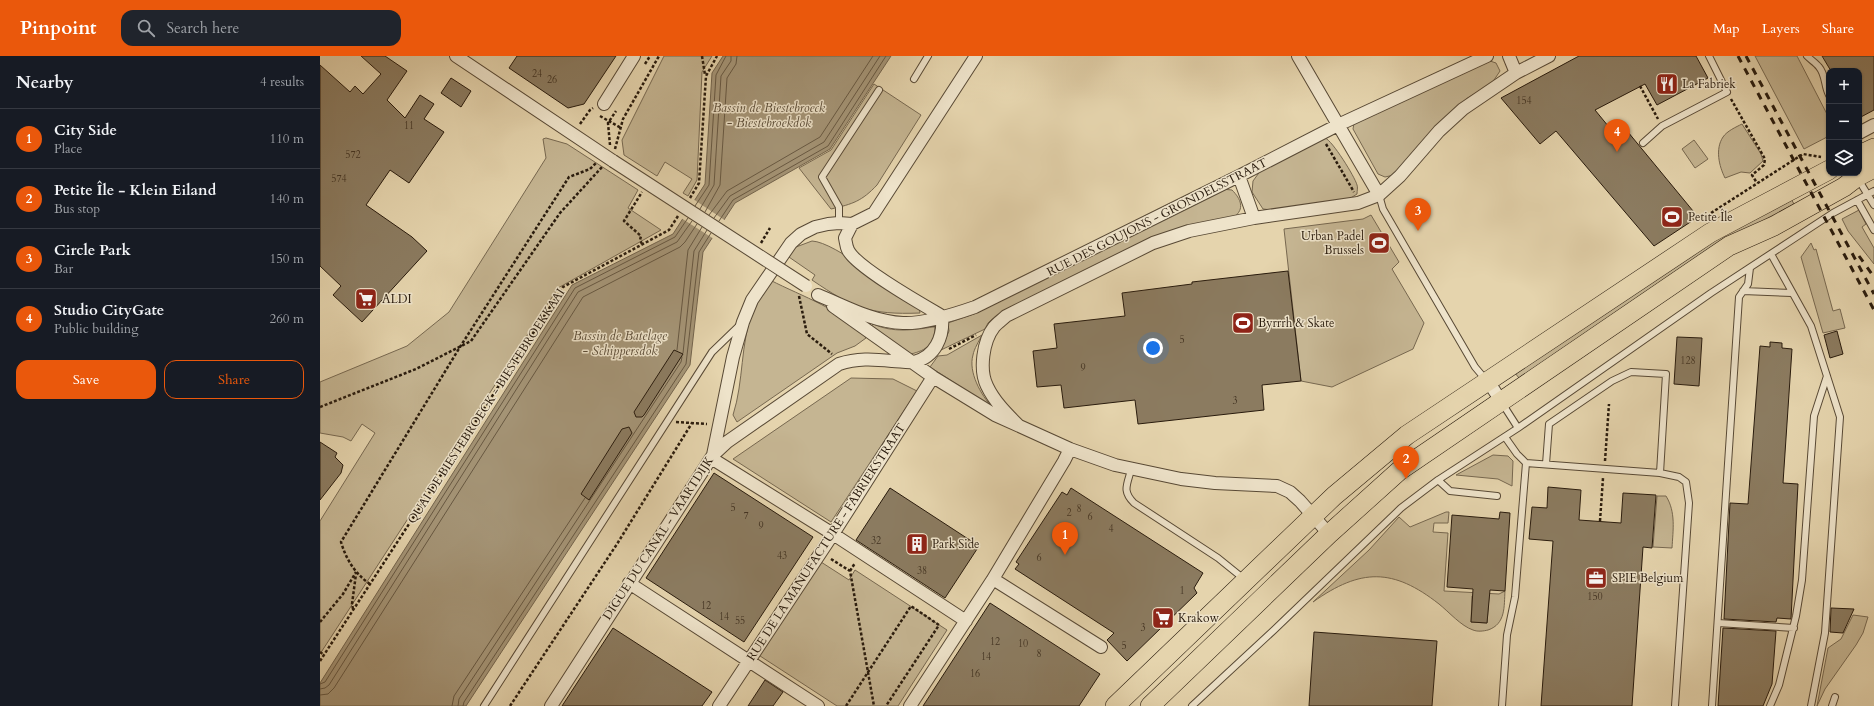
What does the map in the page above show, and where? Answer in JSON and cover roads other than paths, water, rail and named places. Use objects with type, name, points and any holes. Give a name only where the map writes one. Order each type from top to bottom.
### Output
[{"type":"main road","points":[[1862,154],[1874,148]]},
{"type":"main road","points":[[1862,173],[1874,168]]},
{"type":"main road","points":[[1115,706],[1353,478],[1406,434],[1710,233],[1826,172]]},
{"type":"main road","points":[[1150,706],[1329,534],[1398,471],[1729,246],[1774,226],[1844,187],[1855,176]]},
{"type":"street","points":[[456,56],[610,160],[803,284],[932,377],[995,415],[1070,449],[1115,466],[1181,479],[1215,483],[1277,486],[1290,492],[1300,501],[1329,534]]},
{"type":"street","points":[[604,104],[634,56]]},
{"type":"street","points":[[966,621],[712,456],[727,442],[839,364],[852,360],[870,359],[912,362],[923,359],[931,352],[939,341],[942,333],[942,316],[892,286],[862,264],[848,251],[845,238],[852,224],[874,213],[976,56]]},
{"type":"street","points":[[1298,56],[1380,195]]},
{"type":"street","name":"RUE DES GOUJONS - GRONDELSSTRAAT","points":[[818,295],[875,318],[903,323],[922,322],[975,307],[1239,176],[1338,125],[1487,56]]},
{"type":"street","points":[[1509,56],[1516,73]]},
{"type":"street","name":"RUE DES GOUJONS - GRONDELSSTRAAT","points":[[1018,425],[994,398],[986,386],[982,368],[984,352],[994,328],[1006,316],[1153,243],[1189,230],[1254,218],[1358,203],[1380,195],[1400,176],[1439,131],[1463,109],[1516,73],[1549,56]]},
{"type":"street","points":[[1862,131],[1874,125]]},
{"type":"street","points":[[1239,176],[1254,218]]},
{"type":"street","name":"DIGUE DU CANAL - VAARTDIJK","points":[[551,706],[712,456],[732,357],[742,322],[752,300],[791,243],[801,234],[815,227],[840,223],[852,224]]},
{"type":"street","name":"RUE DE LA MANUFACTURE - FABRIEKSTRAAT","points":[[719,706],[833,534],[932,377]]},
{"type":"street","points":[[1488,381],[1501,401]]},
{"type":"street","points":[[910,706],[993,579],[1070,449]]},
{"type":"street","points":[[993,579],[1102,647]]},
{"type":"street","points":[[629,583],[818,706]]},
{"type":"lane","points":[[914,79],[928,56]]},
{"type":"lane","points":[[1643,143],[1662,126],[1727,92],[1709,56]]},
{"type":"lane","points":[[1807,56],[1820,67],[1824,74],[1826,90]]},
{"type":"lane","points":[[840,223],[840,208],[822,177],[879,90]]},
{"type":"lane","points":[[1857,176],[1874,205]]},
{"type":"lane","points":[[1192,706],[1274,630],[1401,508],[1438,480],[1505,437],[1711,293],[1833,213],[1874,190]]},
{"type":"lane","points":[[1380,195],[1383,209],[1463,347],[1479,373],[1488,381]]},
{"type":"lane","points":[[1857,200],[1874,230]]},
{"type":"lane","points":[[1772,254],[1811,326],[1840,417],[1825,633],[1812,706]]},
{"type":"lane","points":[[1712,706],[1739,296],[1748,284],[1750,268]]},
{"type":"lane","points":[[1743,291],[1792,293]]},
{"type":"lane","points":[[484,706],[712,352],[742,322]]},
{"type":"lane","points":[[1546,464],[1549,424],[1612,381],[1631,372],[1666,374],[1660,473]]},
{"type":"lane","points":[[1770,706],[1779,685],[1794,628],[1802,580],[1814,416],[1827,376]]},
{"type":"lane","points":[[1501,401],[1518,428]]},
{"type":"lane","points":[[1505,437],[1517,454],[1526,463],[1660,473],[1679,477],[1686,482],[1689,503],[1675,706]]},
{"type":"lane","points":[[1502,706],[1507,635],[1515,597],[1526,463]]},
{"type":"lane","points":[[1132,470],[1126,490],[1128,497],[1134,503],[1218,558],[1246,580]]},
{"type":"lane","points":[[1438,480],[1450,491],[1497,496]]},
{"type":"lane","points":[[1718,623],[1794,628]]},
{"type":"lane","points":[[1832,706],[1835,697]]},
{"type":"water","name":"Bassin de Batelage - Schippersdok","points":[[723,56],[891,56],[830,149],[735,203],[703,252],[690,365],[466,706],[320,706],[320,683],[572,285],[673,234],[705,184],[712,73]]},
{"type":"railway","points":[[1738,56],[1874,310]]},
{"type":"railway","points":[[1746,56],[1874,294]]},
{"type":"railway","points":[[1859,256],[1874,277]]},
{"type":"place","name":"La Fabriek","points":[[1667,84]]},
{"type":"place","name":"Studio CityGate","points":[[1617,152]]},
{"type":"place","name":"Petite Île","points":[[1672,217]]},
{"type":"place","name":"Circle Park","points":[[1418,231]]},
{"type":"place","name":"Urban Padel Brussels","points":[[1379,243]]},
{"type":"place","name":"ALDI","points":[[366,299]]},
{"type":"place","name":"Byrrrh & Skate","points":[[1243,323]]},
{"type":"place","name":"Petite Île - Klein Eiland","points":[[1406,479]]},
{"type":"place","name":"Park Side","points":[[917,544]]},
{"type":"place","name":"City Side","points":[[1065,555]]},
{"type":"place","name":"SPIE Belgium","points":[[1596,578]]},
{"type":"place","name":"Krakow","points":[[1163,618]]},
{"type":"water label","name":"Bassin de Biestebroeck - Biestebroekdok","points":[[769,116]]}]
